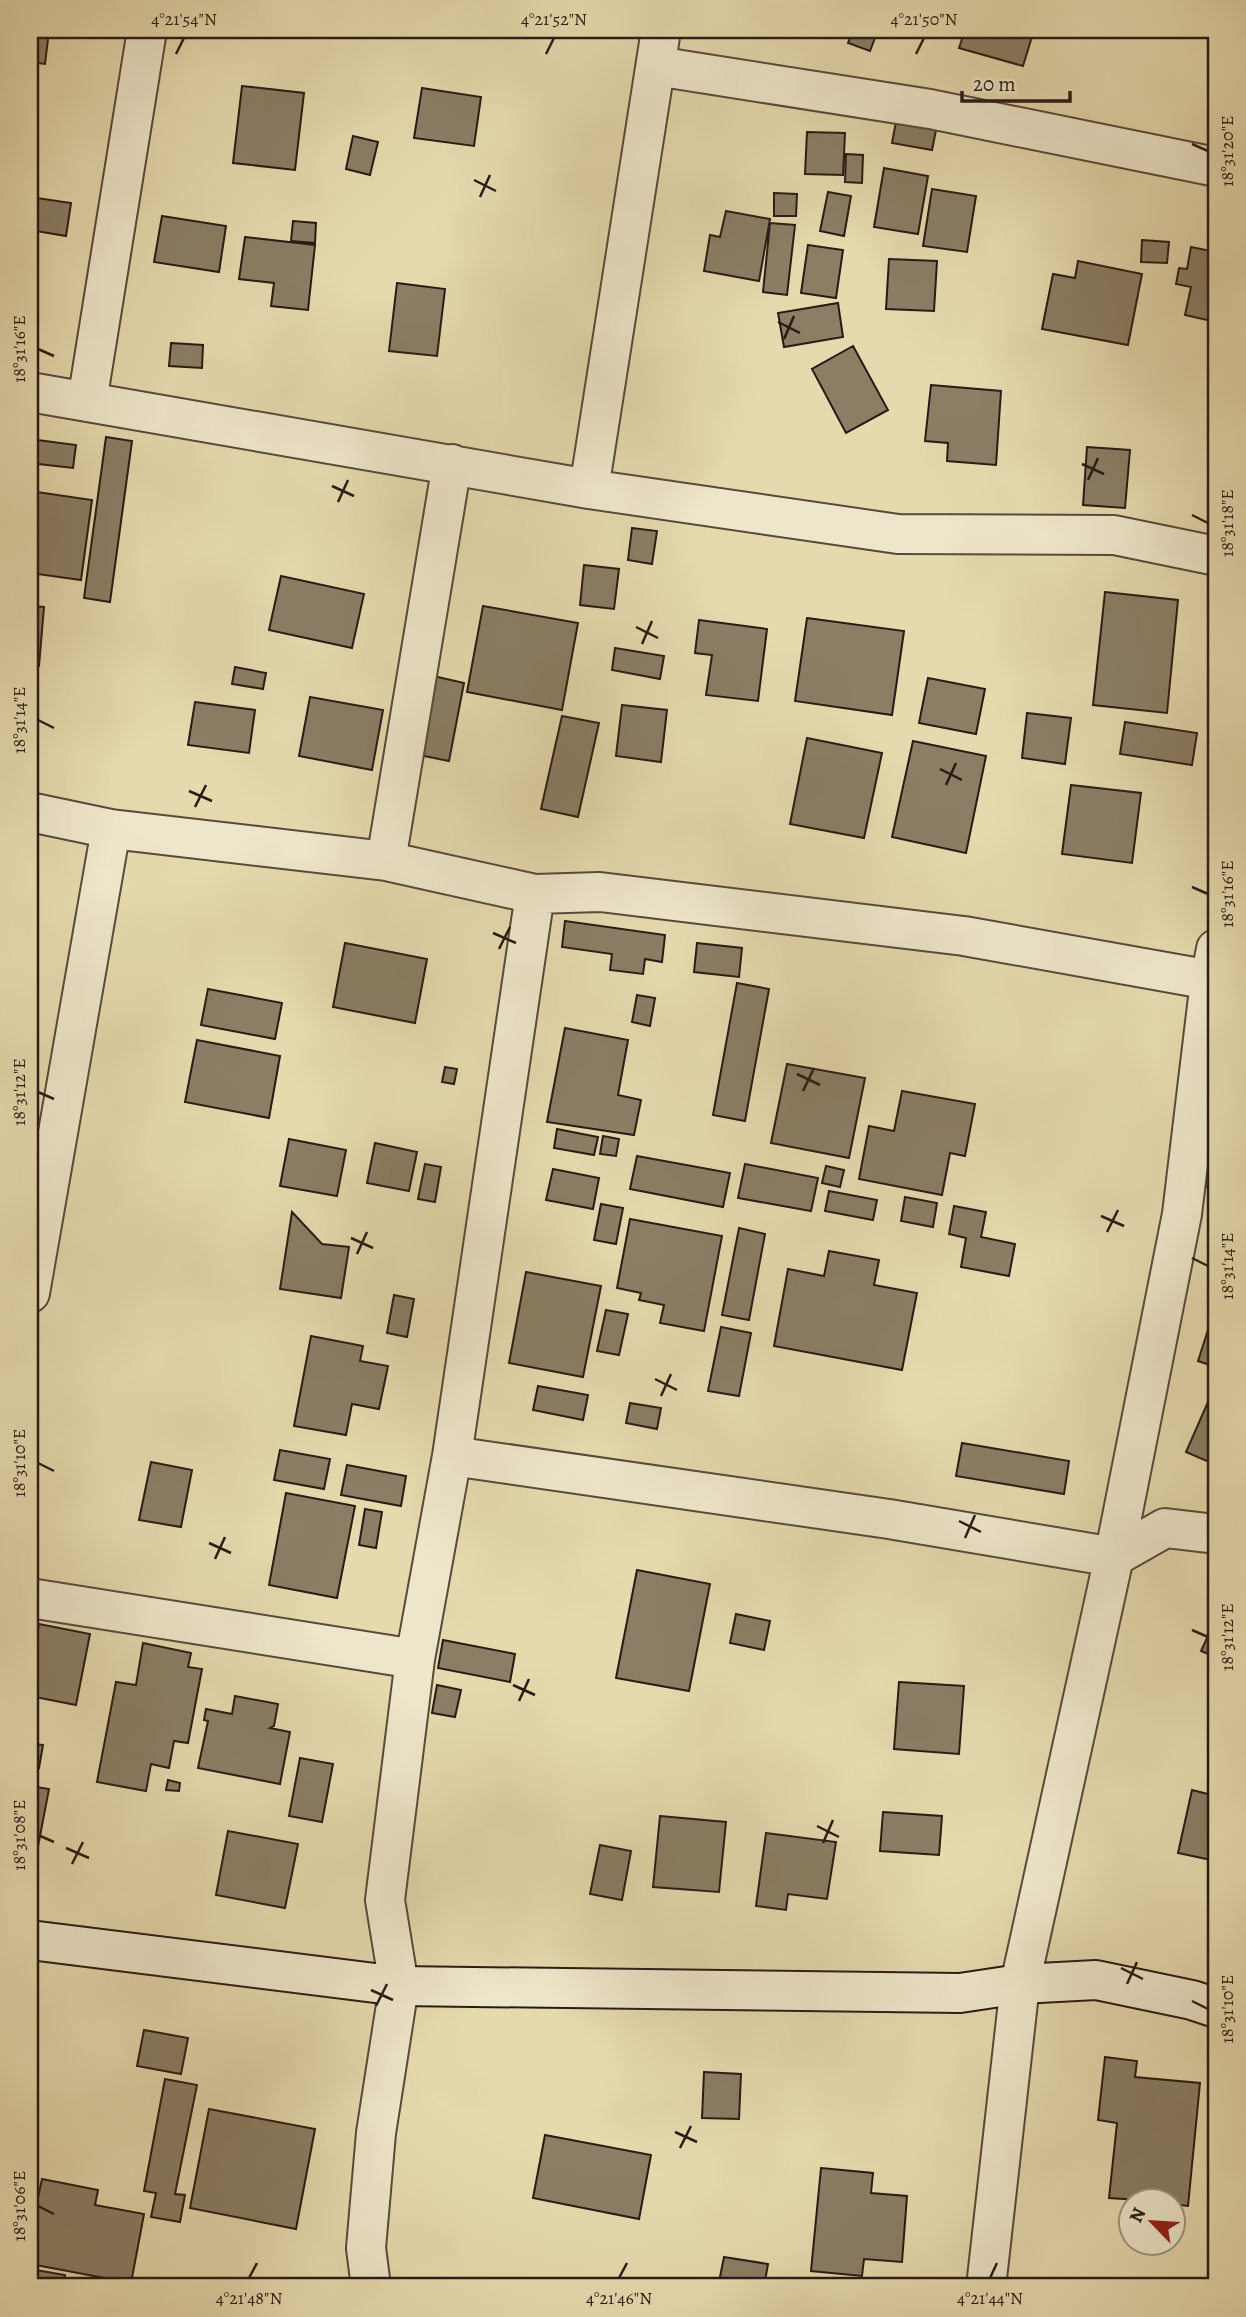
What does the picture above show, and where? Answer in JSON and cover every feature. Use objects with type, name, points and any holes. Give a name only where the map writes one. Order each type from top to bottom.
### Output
[{"type":"street","points":[[87,402],[147,30]]},
{"type":"street","points":[[589,489],[658,48],[930,109],[1216,166]]},
{"type":"street","points":[[30,392],[589,489],[898,534],[1114,535],[1216,556]]},
{"type":"street","points":[[386,861],[452,464]]},
{"type":"street","points":[[30,812],[111,829],[386,861],[535,894],[600,892],[951,934],[1214,970],[1182,1214],[1114,1557],[1020,1984],[985,2287]]},
{"type":"street","points":[[30,1293],[111,829]]},
{"type":"street","points":[[371,2287],[366,2248],[376,2133],[399,1986],[385,1900],[415,1659],[452,1456],[535,894]]},
{"type":"street","points":[[452,1456],[876,1517],[1114,1557],[1165,1528],[1216,1534]]},
{"type":"street","points":[[30,1598],[415,1659]]},
{"type":"street","points":[[30,1940],[399,1986],[960,1993],[1020,1984],[1096,1980],[1216,2007]]},
{"type":"building","points":[[30,30],[49,31],[45,64],[30,62]]},
{"type":"building","points":[[853,30],[878,30],[870,51],[848,43]]},
{"type":"building","points":[[965,30],[1034,30],[1023,66],[959,48]]},
{"type":"building","points":[[1216,64],[1216,101],[1211,100]]},
{"type":"building","points":[[242,86],[304,93],[295,170],[233,163]]},
{"type":"building","points":[[422,88],[481,97],[474,146],[414,138]]},
{"type":"building","points":[[896,122],[936,130],[932,150],[892,143]]},
{"type":"building","points":[[807,132],[845,133],[843,175],[805,174]]},
{"type":"building","points":[[353,136],[378,142],[370,175],[346,169]]},
{"type":"building","points":[[30,150],[37,151],[34,183],[30,182]]},
{"type":"building","points":[[846,154],[863,155],[862,183],[845,182]]},
{"type":"building","points":[[884,168],[928,176],[918,234],[874,227]]},
{"type":"building","points":[[932,189],[976,196],[967,252],[923,246]]},
{"type":"building","points":[[828,192],[851,196],[844,236],[820,231]]},
{"type":"building","points":[[774,193],[797,194],[796,216],[774,216]]},
{"type":"building","points":[[30,197],[71,203],[66,236],[30,230]]},
{"type":"building","points":[[726,211],[770,219],[759,281],[704,271],[710,235],[720,237]]},
{"type":"building","points":[[162,216],[226,226],[219,272],[154,262]]},
{"type":"building","points":[[293,221],[316,223],[315,243],[291,241]]},
{"type":"building","points":[[770,223],[795,225],[787,295],[763,292]]},
{"type":"building","points":[[245,237],[315,245],[308,310],[271,306],[274,283],[239,279]]},
{"type":"building","points":[[1142,240],[1169,242],[1167,263],[1141,262]]},
{"type":"building","points":[[808,245],[843,250],[836,298],[801,293]]},
{"type":"building","points":[[1191,247],[1216,252],[1216,322],[1185,315],[1191,287],[1176,284],[1179,268],[1187,269]]},
{"type":"building","points":[[889,259],[937,261],[934,311],[886,309]]},
{"type":"building","points":[[1078,261],[1142,274],[1128,345],[1042,329],[1053,274],[1075,278]]},
{"type":"building","points":[[397,283],[445,289],[437,356],[389,351]]},
{"type":"building","points":[[838,303],[843,337],[784,347],[778,313]]},
{"type":"building","points":[[171,343],[203,345],[202,368],[169,366]]},
{"type":"building","points":[[853,346],[888,410],[846,433],[812,369]]},
{"type":"building","points":[[931,385],[1001,391],[996,465],[947,461],[948,443],[925,441]]},
{"type":"building","points":[[106,437],[132,441],[110,602],[84,598]]},
{"type":"building","points":[[30,439],[76,445],[73,468],[30,463]]},
{"type":"building","points":[[1087,447],[1130,450],[1125,508],[1083,505]]},
{"type":"building","points":[[30,491],[92,500],[81,580],[30,573]]},
{"type":"building","points":[[632,528],[657,531],[652,564],[628,560]]},
{"type":"building","points":[[584,565],[619,569],[614,609],[580,605]]},
{"type":"building","points":[[281,576],[364,594],[352,648],[269,630]]},
{"type":"building","points":[[1105,592],[1178,600],[1167,713],[1093,705]]},
{"type":"building","points":[[30,606],[44,607],[39,666],[30,665]]},
{"type":"building","points":[[483,606],[578,623],[562,710],[467,692]]},
{"type":"building","points":[[807,618],[904,631],[892,715],[795,701]]},
{"type":"building","points":[[699,620],[767,629],[758,701],[706,695],[712,655],[695,653]]},
{"type":"building","points":[[615,648],[664,656],[660,679],[612,670]]},
{"type":"building","points":[[235,667],[266,673],[263,689],[232,684]]},
{"type":"building","points":[[429,675],[464,683],[449,761],[414,754]]},
{"type":"building","points":[[928,678],[985,689],[976,734],[919,723]]},
{"type":"building","points":[[310,697],[383,710],[372,770],[299,756]]},
{"type":"building","points":[[195,702],[255,710],[249,753],[188,745]]},
{"type":"building","points":[[622,705],[667,710],[661,762],[616,756]]},
{"type":"building","points":[[1027,713],[1071,718],[1065,764],[1022,758]]},
{"type":"building","points":[[562,716],[599,723],[578,817],[541,809]]},
{"type":"building","points":[[1125,722],[1197,733],[1192,765],[1120,754]]},
{"type":"building","points":[[807,738],[882,753],[864,838],[790,824]]},
{"type":"building","points":[[913,741],[986,756],[966,853],[892,837]]},
{"type":"building","points":[[1071,785],[1141,793],[1132,863],[1062,854]]},
{"type":"building","points":[[565,921],[665,935],[662,962],[645,959],[643,974],[610,970],[612,954],[562,947]]},
{"type":"building","points":[[345,943],[427,959],[415,1023],[333,1007]]},
{"type":"building","points":[[697,943],[742,948],[739,977],[694,972]]},
{"type":"building","points":[[30,946],[37,948],[30,988]]},
{"type":"building","points":[[737,983],[769,989],[745,1121],[713,1115]]},
{"type":"building","points":[[208,989],[282,1003],[275,1039],[201,1025]]},
{"type":"building","points":[[637,995],[655,998],[650,1026],[632,1022]]},
{"type":"building","points":[[565,1028],[628,1040],[618,1095],[641,1100],[634,1135],[547,1122]]},
{"type":"building","points":[[197,1040],[280,1056],[269,1118],[185,1102]]},
{"type":"building","points":[[787,1064],[865,1078],[849,1158],[771,1143]]},
{"type":"building","points":[[445,1067],[457,1069],[454,1084],[442,1082]]},
{"type":"building","points":[[902,1091],[975,1104],[965,1156],[950,1153],[942,1195],[859,1179],[869,1126],[894,1131]]},
{"type":"building","points":[[1212,1126],[1216,1127],[1216,1189],[1200,1185]]},
{"type":"building","points":[[557,1129],[598,1137],[594,1155],[554,1148]]},
{"type":"building","points":[[603,1136],[619,1139],[616,1156],[600,1154]]},
{"type":"building","points":[[289,1139],[346,1150],[337,1196],[280,1186]]},
{"type":"building","points":[[375,1143],[417,1152],[409,1191],[367,1183]]},
{"type":"building","points":[[637,1156],[730,1173],[723,1207],[630,1189]]},
{"type":"building","points":[[425,1164],[441,1167],[435,1202],[418,1199]]},
{"type":"building","points":[[745,1164],[818,1178],[811,1211],[738,1198]]},
{"type":"building","points":[[826,1166],[844,1170],[840,1187],[822,1183]]},
{"type":"building","points":[[553,1169],[599,1178],[593,1209],[546,1200]]},
{"type":"building","points":[[829,1191],[877,1200],[873,1220],[825,1211]]},
{"type":"building","points":[[905,1197],[937,1203],[933,1227],[901,1221]]},
{"type":"building","points":[[601,1204],[623,1208],[616,1244],[594,1240]]},
{"type":"building","points":[[954,1206],[986,1212],[981,1237],[1015,1244],[1009,1276],[961,1267],[966,1238],[949,1234]]},
{"type":"building","points":[[292,1212],[322,1244],[349,1247],[341,1298],[280,1289]]},
{"type":"building","points":[[630,1219],[722,1236],[704,1331],[660,1323],[664,1305],[639,1300],[641,1293],[617,1288]]},
{"type":"building","points":[[739,1228],[765,1234],[749,1320],[722,1315]]},
{"type":"building","points":[[829,1251],[879,1260],[874,1285],[917,1293],[902,1370],[774,1346],[788,1269],[824,1276]]},
{"type":"building","points":[[526,1272],[601,1286],[583,1377],[509,1363]]},
{"type":"building","points":[[394,1295],[414,1299],[407,1337],[387,1333]]},
{"type":"building","points":[[1216,1305],[1216,1367],[1198,1361]]},
{"type":"building","points":[[606,1310],[628,1314],[619,1355],[597,1351]]},
{"type":"building","points":[[721,1327],[751,1333],[739,1396],[708,1391]]},
{"type":"building","points":[[311,1336],[363,1346],[360,1361],[388,1366],[379,1409],[352,1404],[346,1435],[294,1426]]},
{"type":"building","points":[[538,1386],[588,1395],[583,1420],[533,1410]]},
{"type":"building","points":[[1216,1387],[1216,1465],[1186,1452]]},
{"type":"building","points":[[630,1403],[661,1408],[657,1429],[626,1423]]},
{"type":"building","points":[[962,1443],[1069,1461],[1064,1494],[956,1476]]},
{"type":"building","points":[[280,1450],[330,1459],[324,1489],[274,1480]]},
{"type":"building","points":[[151,1462],[192,1470],[181,1527],[139,1520]]},
{"type":"building","points":[[347,1465],[406,1476],[401,1506],[341,1495]]},
{"type":"building","points":[[286,1493],[355,1506],[337,1598],[269,1585]]},
{"type":"building","points":[[365,1509],[382,1512],[376,1548],[359,1545]]},
{"type":"building","points":[[637,1570],[710,1584],[689,1691],[616,1678]]},
{"type":"building","points":[[736,1614],[770,1621],[764,1650],[730,1643]]},
{"type":"building","points":[[39,1624],[90,1634],[76,1705],[30,1696],[30,1675]]},
{"type":"building","points":[[1212,1627],[1216,1629],[1216,1664],[1213,1662],[1215,1657],[1201,1651]]},
{"type":"building","points":[[443,1640],[515,1654],[510,1682],[438,1668]]},
{"type":"building","points":[[143,1643],[191,1653],[188,1667],[202,1669],[188,1743],[174,1741],[169,1768],[151,1764],[146,1791],[97,1782],[116,1682],[136,1685]]},
{"type":"building","points":[[899,1682],[964,1686],[959,1754],[894,1749]]},
{"type":"building","points":[[437,1685],[461,1690],[455,1717],[432,1713]]},
{"type":"building","points":[[235,1696],[278,1704],[274,1726],[270,1728],[290,1732],[280,1784],[198,1768],[208,1721],[204,1720],[206,1709],[232,1714]]},
{"type":"building","points":[[30,1743],[43,1745],[39,1768],[30,1766]]},
{"type":"building","points":[[300,1758],[333,1764],[322,1822],[289,1816]]},
{"type":"building","points":[[168,1780],[180,1783],[179,1791],[166,1790]]},
{"type":"building","points":[[30,1786],[49,1789],[35,1862],[30,1861]]},
{"type":"building","points":[[1192,1790],[1216,1796],[1216,1861],[1178,1853]]},
{"type":"building","points":[[883,1812],[942,1816],[939,1855],[880,1851]]},
{"type":"building","points":[[660,1816],[726,1822],[719,1892],[653,1887]]},
{"type":"building","points":[[228,1831],[298,1844],[285,1908],[216,1895]]},
{"type":"building","points":[[766,1833],[836,1842],[827,1899],[788,1894],[786,1910],[756,1906]]},
{"type":"building","points":[[600,1845],[631,1851],[622,1900],[590,1894]]},
{"type":"building","points":[[144,2030],[188,2038],[181,2074],[137,2066]]},
{"type":"building","points":[[1105,2057],[1137,2061],[1135,2077],[1200,2083],[1188,2206],[1186,2188],[1116,2188],[1116,2198],[1109,2198],[1117,2123],[1098,2120]]},
{"type":"building","points":[[704,2072],[741,2074],[739,2119],[702,2118]]},
{"type":"building","points":[[165,2079],[197,2085],[175,2194],[185,2195],[180,2222],[151,2217],[156,2193],[144,2191]]},
{"type":"building","points":[[209,2109],[315,2129],[296,2229],[190,2208]]},
{"type":"building","points":[[545,2135],[651,2155],[639,2219],[533,2198]]},
{"type":"building","points":[[821,2168],[873,2173],[871,2193],[907,2196],[902,2262],[864,2259],[862,2276],[811,2271]]},
{"type":"building","points":[[42,2179],[98,2190],[95,2205],[144,2214],[131,2283],[30,2264],[30,2234]]},
{"type":"building","points":[[724,2257],[768,2264],[764,2287],[718,2287]]},
{"type":"building","points":[[30,2269],[65,2275],[63,2287],[30,2287]]}]
